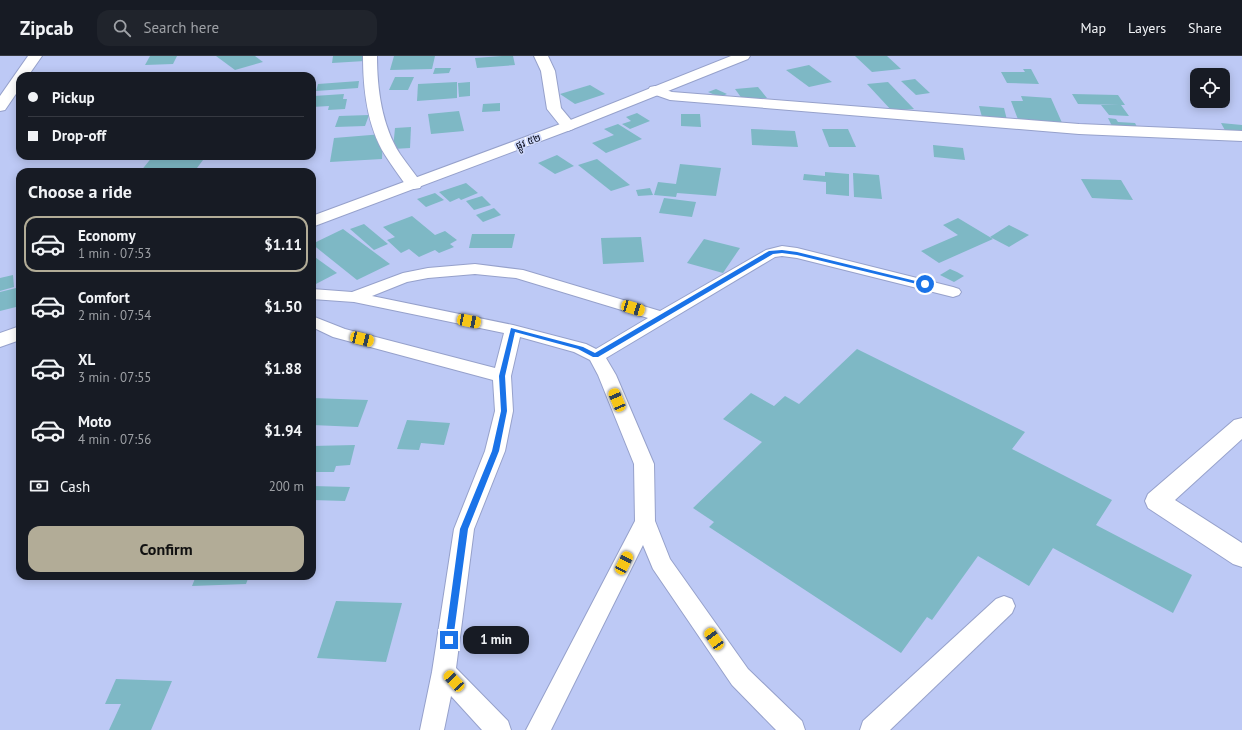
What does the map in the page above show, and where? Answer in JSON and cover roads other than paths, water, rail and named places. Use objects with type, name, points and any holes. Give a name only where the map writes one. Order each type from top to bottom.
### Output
[{"type":"street","points":[[24,72],[34,56]]},
{"type":"street","points":[[370,56],[373,93],[379,122],[392,153],[414,184]]},
{"type":"street","points":[[541,56],[548,71],[554,109],[568,126]]},
{"type":"street","name":"ផ្លូវ ៥២","points":[[316,221],[568,126],[743,56]]},
{"type":"street","points":[[0,107],[16,84]]},
{"type":"street","points":[[655,90],[670,96],[1072,129],[1242,136]]},
{"type":"street","points":[[0,340],[16,334]]},
{"type":"street","points":[[1242,426],[1157,501],[1242,556]]},
{"type":"lane","points":[[596,356],[771,252],[782,251],[797,253],[953,292]]},
{"type":"lane","points":[[354,297],[403,278],[428,273],[475,269],[518,273],[662,317]]},
{"type":"lane","points":[[316,294],[354,297],[513,330],[580,348],[596,356],[607,375],[644,464],[646,521],[661,563],[740,677],[792,730]]},
{"type":"lane","points":[[316,323],[339,333],[502,376]]},
{"type":"lane","points":[[432,730],[444,672],[464,529],[495,451],[504,411],[502,376],[513,330]]},
{"type":"lane","points":[[538,730],[646,521]]},
{"type":"lane","points":[[872,730],[1004,606]]},
{"type":"lane","points":[[444,672],[499,730]]}]
